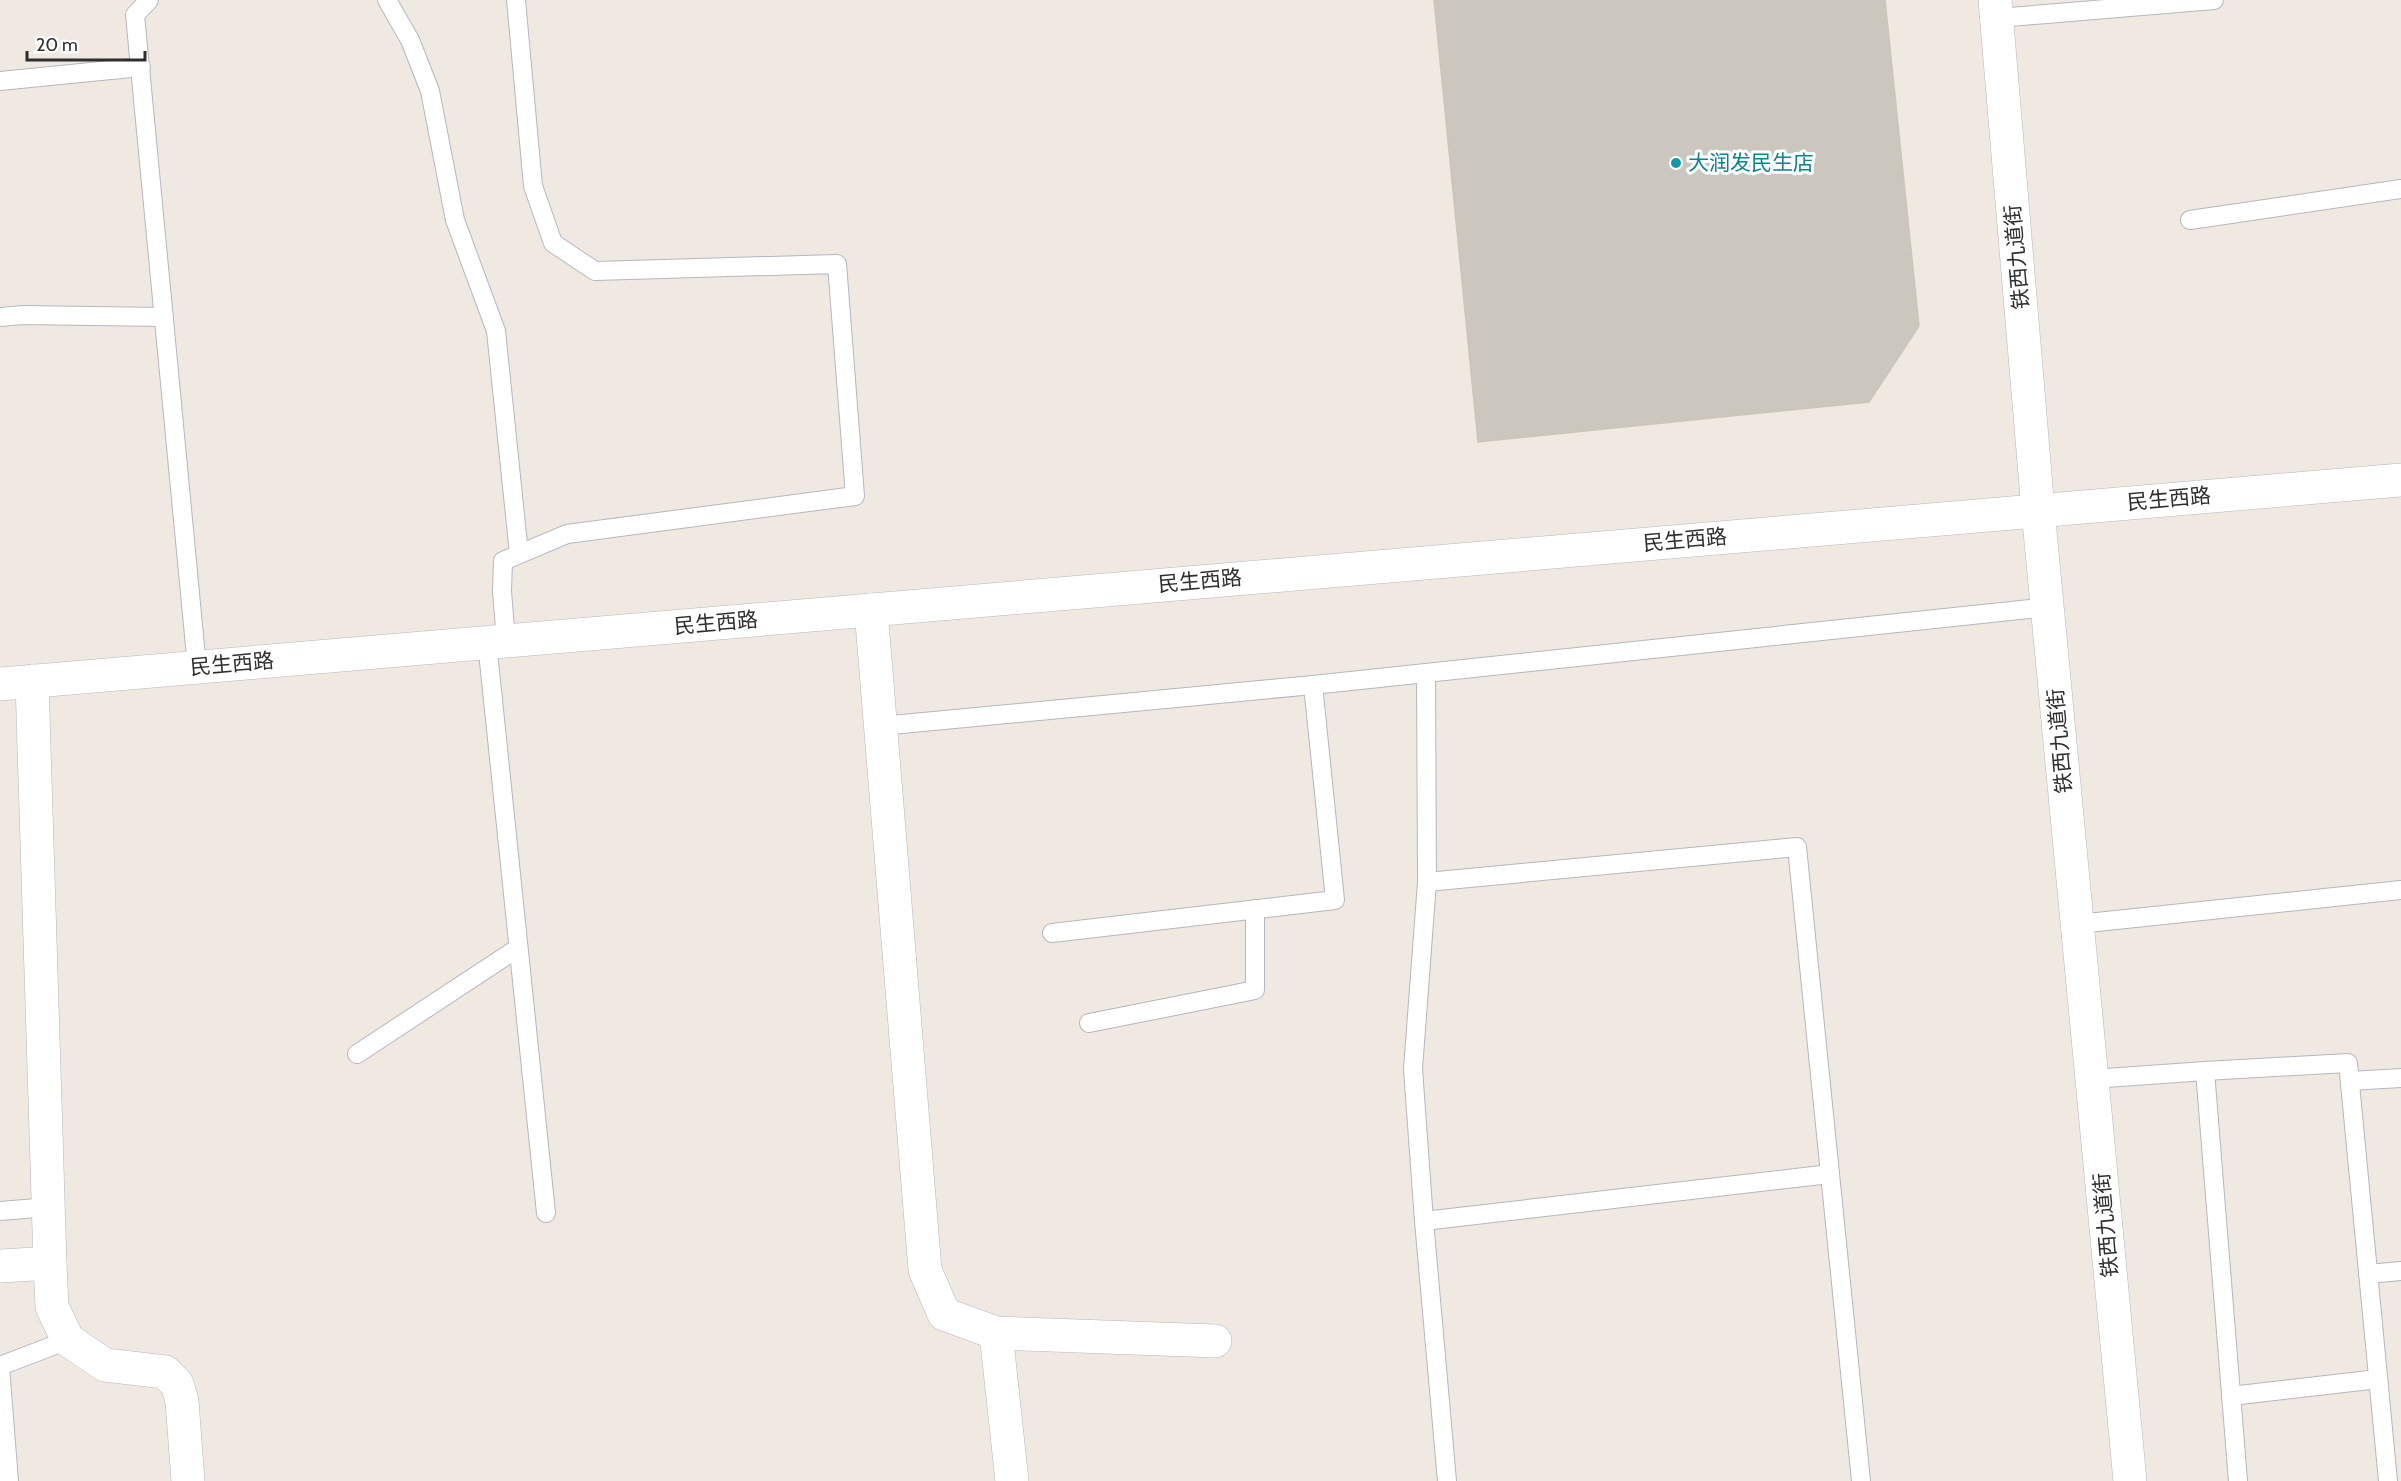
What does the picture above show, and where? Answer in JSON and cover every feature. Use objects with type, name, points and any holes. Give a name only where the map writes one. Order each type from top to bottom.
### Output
[{"type":"main road","name":"铁西九道街","points":[[1996,9],[2038,510],[2130,1481]]},
{"type":"main road","name":"民生西路","points":[[0,684],[2401,480]]},
{"type":"main road","points":[[871,610],[925,1270],[944,1314],[996,1333],[1215,1341]]},
{"type":"main road","points":[[32,681],[52,1307],[68,1340],[105,1365],[165,1372],[177,1384],[182,1401],[188,1481]]},
{"type":"main road","points":[[0,1266],[50,1263]]},
{"type":"main road","points":[[996,1333],[1012,1481]]},
{"type":"lane","points":[[148,0],[135,15],[197,668]]},
{"type":"lane","points":[[387,0],[410,40],[430,91],[455,220],[496,331],[519,554]]},
{"type":"lane","points":[[516,0],[533,186],[554,243],[595,271],[837,264],[855,496],[567,534],[503,561],[496,642],[518,948],[546,1213]]},
{"type":"lane","points":[[1996,9],[2214,0]]},
{"type":"lane","points":[[0,81],[141,67]]},
{"type":"lane","points":[[2190,220],[2401,189]]},
{"type":"lane","points":[[0,317],[23,315],[164,316]]},
{"type":"lane","points":[[881,726],[1426,674],[2048,607]]},
{"type":"lane","points":[[1426,674],[1427,882],[1413,1069],[1447,1481]]},
{"type":"lane","points":[[1052,933],[1335,900],[1313,685]]},
{"type":"lane","points":[[1427,882],[1797,847],[1861,1481]]},
{"type":"lane","points":[[2078,924],[2401,890]]},
{"type":"lane","points":[[1089,1023],[1255,990],[1255,909]]},
{"type":"lane","points":[[357,1054],[518,948]]},
{"type":"lane","points":[[2092,1079],[2348,1063],[2378,1379],[2393,1455],[2388,1481]]},
{"type":"lane","points":[[2205,1071],[2238,1481]]},
{"type":"lane","points":[[2350,1081],[2401,1078]]},
{"type":"lane","points":[[1424,1221],[1830,1174]]},
{"type":"lane","points":[[0,1211],[49,1207]]},
{"type":"lane","points":[[2368,1274],[2401,1271]]},
{"type":"lane","points":[[9,1481],[0,1367],[68,1340]]},
{"type":"lane","points":[[2231,1396],[2378,1379]]},
{"type":"building","name":"大润发民生店","points":[[1434,0],[1885,0],[1919,326],[1869,402],[1478,442]]},
{"type":"place","name":"大润发民生店","points":[[1676,163]]}]
